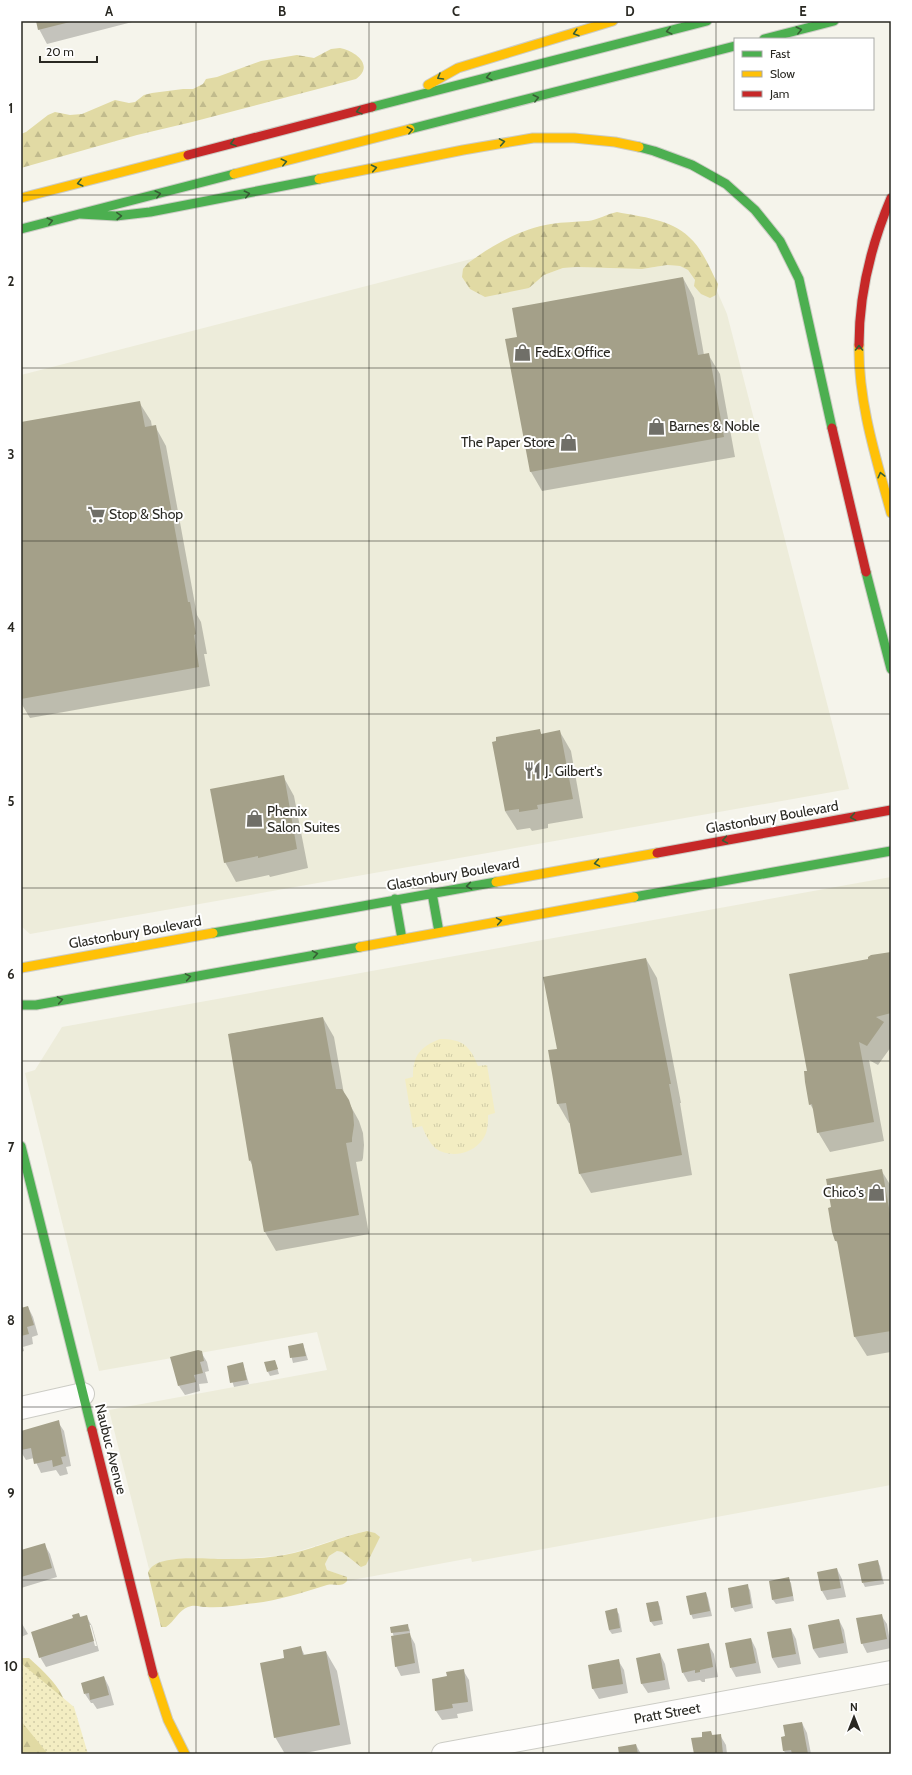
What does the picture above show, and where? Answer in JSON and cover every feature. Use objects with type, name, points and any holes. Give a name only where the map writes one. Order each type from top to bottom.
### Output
[{"type":"main road","points":[[410,97],[435,80],[458,68],[613,21]]},
{"type":"main road","points":[[21,198],[707,21]]},
{"type":"main road","points":[[768,38],[834,21]]},
{"type":"main road","points":[[21,229],[734,46]]},
{"type":"main road","points":[[80,214],[116,216],[150,212],[466,149],[532,138],[582,139],[638,148],[686,162],[715,176],[744,198],[768,223],[787,252],[798,279],[850,504],[891,669]]},
{"type":"main road","points":[[891,198],[878,231],[868,269],[859,344],[863,398],[891,513]]},
{"type":"main road","name":"Glastonbury Boulevard","points":[[21,968],[891,810]]},
{"type":"main road","points":[[21,1005],[44,1003],[891,851]]},
{"type":"main road","points":[[432,893],[439,932]]},
{"type":"main road","points":[[395,899],[402,939]]},
{"type":"main road","name":"Naubuc Avenue","points":[[21,1146],[160,1700],[174,1736],[185,1754]]},
{"type":"street","points":[[21,1408],[83,1394]]},
{"type":"street","name":"Pratt Street","points":[[443,1754],[891,1672]]},
{"type":"shaded area","points":[[475,258],[529,288],[544,275],[563,268],[642,269],[667,265],[680,266],[688,270],[695,280],[717,291],[727,314],[849,789],[30,934],[21,926],[21,375]]},
{"type":"shaded area","points":[[891,877],[891,1485],[472,1562],[471,1558],[347,1581],[346,1577],[327,1570],[325,1564],[329,1556],[337,1551],[342,1552],[361,1567],[367,1531],[296,1552],[277,1556],[216,1560],[194,1558],[176,1559],[162,1562],[149,1569],[109,1410],[327,1370],[317,1332],[99,1371],[25,1073],[35,1070],[62,1027]]},
{"type":"green space","points":[[340,48],[352,52],[361,59],[364,69],[356,79],[137,135],[21,168],[21,134],[26,132],[48,115],[55,112],[70,115],[82,114],[115,100],[129,103],[135,102],[144,95],[152,93],[193,89],[203,84],[206,79],[217,77],[261,61],[297,55],[314,58],[331,49]]},
{"type":"green space","points":[[617,212],[665,222],[682,231],[698,247],[709,265],[718,284],[716,295],[710,298],[701,294],[694,286],[695,280],[688,270],[680,266],[667,265],[642,269],[563,268],[544,275],[529,288],[485,297],[470,289],[462,277],[463,269],[468,263],[497,244],[518,234],[540,226],[588,221]]},
{"type":"green space","points":[[440,1039],[455,1040],[460,1042],[472,1053],[478,1066],[487,1065],[495,1113],[488,1115],[486,1133],[479,1144],[461,1153],[447,1153],[435,1148],[422,1126],[413,1128],[405,1079],[413,1077],[414,1063],[419,1053],[427,1045]]},
{"type":"green space","points":[[367,1531],[375,1533],[380,1537],[366,1565],[361,1567],[342,1552],[337,1551],[329,1556],[325,1564],[327,1570],[347,1577],[347,1581],[345,1583],[340,1585],[327,1585],[287,1597],[256,1603],[221,1607],[191,1606],[182,1611],[166,1627],[161,1627],[148,1573],[152,1566],[161,1562],[184,1558],[245,1559],[278,1556],[303,1551]]},
{"type":"green space","points":[[21,1658],[29,1658],[41,1669],[49,1677],[63,1697],[70,1721],[75,1754],[21,1754]]},
{"type":"green space","points":[[21,1663],[74,1707],[88,1754],[48,1754],[21,1721]]},
{"type":"building","points":[[36,21],[70,21],[70,22],[38,30]]},
{"type":"building","points":[[683,277],[698,355],[709,353],[724,437],[530,472],[505,339],[517,337],[512,308]]},
{"type":"building","name":"Stop & Shop","points":[[140,401],[145,427],[156,425],[188,602],[190,602],[196,634],[194,635],[199,667],[21,699],[21,422]]},
{"type":"building","name":"J. Gilbert's","points":[[540,729],[541,734],[560,730],[573,799],[537,805],[538,809],[519,812],[519,809],[505,811],[492,742],[496,741],[496,737]]},
{"type":"building","name":"Phenix Salon Suites","points":[[284,775],[297,849],[258,858],[258,856],[224,863],[210,789]]},
{"type":"building","points":[[891,952],[891,1013],[876,1017],[884,1022],[867,1046],[859,1042],[874,1122],[817,1133],[812,1104],[809,1105],[804,1071],[807,1071],[789,974],[868,959],[871,955]]},
{"type":"building","points":[[646,958],[671,1084],[669,1084],[682,1155],[579,1174],[566,1103],[557,1104],[548,1050],[557,1049],[543,977]]},
{"type":"building","points":[[323,1017],[336,1089],[342,1089],[349,1100],[353,1112],[354,1125],[352,1142],[346,1143],[359,1215],[264,1232],[251,1160],[249,1161],[228,1034]]},
{"type":"building","points":[[882,1169],[891,1219],[891,1331],[854,1337],[837,1241],[835,1241],[832,1232],[828,1208],[831,1207],[826,1179]]},
{"type":"building","points":[[28,1306],[34,1325],[27,1327],[29,1334],[21,1336],[21,1308]]},
{"type":"building","points":[[303,1343],[306,1356],[290,1358],[288,1346]]},
{"type":"building","points":[[198,1350],[202,1351],[204,1361],[200,1362],[203,1373],[194,1375],[196,1382],[178,1386],[170,1357]]},
{"type":"building","points":[[275,1360],[278,1369],[267,1372],[264,1362]]},
{"type":"building","points":[[243,1362],[247,1380],[230,1383],[227,1366]]},
{"type":"building","points":[[59,1420],[66,1456],[61,1457],[63,1464],[53,1467],[52,1460],[34,1464],[31,1448],[21,1450],[21,1431]]},
{"type":"building","points":[[45,1543],[52,1568],[21,1577],[21,1550]]},
{"type":"building","points":[[878,1560],[882,1580],[862,1583],[858,1564]]},
{"type":"building","points":[[837,1568],[841,1588],[821,1591],[817,1572]]},
{"type":"building","points":[[789,1577],[793,1596],[772,1600],[769,1581]]},
{"type":"building","points":[[748,1584],[751,1604],[731,1608],[728,1588]]},
{"type":"building","points":[[706,1592],[710,1611],[690,1615],[686,1596]]},
{"type":"building","points":[[658,1601],[662,1620],[650,1622],[646,1603]]},
{"type":"building","points":[[617,1608],[620,1628],[609,1630],[605,1611]]},
{"type":"building","points":[[79,1613],[80,1617],[87,1615],[94,1641],[39,1658],[31,1632],[73,1618],[72,1615]]},
{"type":"building","points":[[882,1614],[887,1639],[861,1644],[856,1618]]},
{"type":"building","points":[[839,1619],[844,1643],[813,1649],[808,1625]]},
{"type":"building","points":[[408,1624],[409,1631],[391,1633],[390,1627]]},
{"type":"building","points":[[791,1628],[796,1654],[772,1658],[767,1632]]},
{"type":"building","points":[[410,1633],[415,1663],[395,1667],[391,1636]]},
{"type":"building","points":[[751,1638],[756,1663],[730,1668],[725,1643]]},
{"type":"building","points":[[709,1643],[713,1667],[700,1670],[700,1672],[695,1673],[695,1670],[682,1673],[677,1649]]},
{"type":"building","points":[[301,1646],[303,1655],[326,1651],[340,1725],[274,1738],[260,1663],[284,1658],[283,1650]]},
{"type":"building","points":[[660,1653],[665,1680],[641,1684],[636,1658]]},
{"type":"building","points":[[619,1659],[623,1684],[592,1689],[588,1665]]},
{"type":"building","points":[[464,1669],[468,1702],[452,1704],[453,1708],[435,1711],[432,1679],[447,1676],[446,1672]]},
{"type":"building","points":[[104,1676],[109,1695],[90,1700],[89,1693],[84,1694],[81,1683]]},
{"type":"building","points":[[802,1722],[808,1754],[792,1754],[791,1750],[783,1751],[781,1737],[785,1736],[783,1725]]},
{"type":"building","points":[[711,1731],[712,1735],[721,1734],[723,1754],[694,1754],[691,1738],[702,1737],[702,1732]]},
{"type":"building","points":[[636,1744],[638,1754],[619,1754],[618,1747]]},
{"type":"traffic: fast","points":[[372,107],[707,21]]},
{"type":"traffic: fast","points":[[768,38],[834,21]]},
{"type":"traffic: fast","points":[[410,129],[734,46]]},
{"type":"traffic: fast","points":[[639,147],[692,165],[726,184],[755,210],[780,241],[799,279],[832,428]]},
{"type":"traffic: fast","points":[[21,229],[234,174]]},
{"type":"traffic: fast","points":[[80,214],[116,216],[150,212],[319,179]]},
{"type":"traffic: fast","points":[[866,572],[891,669]]},
{"type":"traffic: fast","points":[[634,897],[891,851]]},
{"type":"traffic: fast","points":[[213,933],[496,882]]},
{"type":"traffic: fast","points":[[432,893],[439,932]]},
{"type":"traffic: fast","points":[[395,899],[402,939]]},
{"type":"traffic: fast","points":[[21,1005],[36,1005],[360,947]]},
{"type":"traffic: fast","points":[[21,1146],[92,1430]]},
{"type":"traffic: slow","points":[[428,85],[458,68],[613,21]]},
{"type":"traffic: slow","points":[[234,174],[410,129]]},
{"type":"traffic: slow","points":[[319,179],[463,150],[533,138],[574,138],[615,142],[639,147]]},
{"type":"traffic: slow","points":[[21,198],[188,155]]},
{"type":"traffic: slow","points":[[859,345],[861,388],[874,451],[891,513]]},
{"type":"traffic: slow","points":[[496,882],[657,853]]},
{"type":"traffic: slow","points":[[360,947],[634,897]]},
{"type":"traffic: slow","points":[[21,968],[213,933]]},
{"type":"traffic: slow","points":[[153,1674],[168,1720],[185,1754]]},
{"type":"traffic: jam","points":[[188,155],[372,107]]},
{"type":"traffic: jam","points":[[859,345],[861,307],[864,288],[872,252],[891,198]]},
{"type":"traffic: jam","points":[[832,428],[866,572]]},
{"type":"traffic: jam","points":[[657,853],[891,810]]},
{"type":"traffic: jam","points":[[92,1430],[153,1674]]},
{"type":"place","name":"FedEx Office","points":[[522,352]]},
{"type":"place","name":"Barnes & Noble","points":[[656,426]]},
{"type":"place","name":"The Paper Store","points":[[568,442]]},
{"type":"place","name":"Stop & Shop","points":[[96,514]]},
{"type":"place","name":"J. Gilbert's","points":[[532,771]]},
{"type":"place","name":"Phenix Salon Suites","points":[[254,819]]},
{"type":"place","name":"Chico's","points":[[877,1192]]}]
